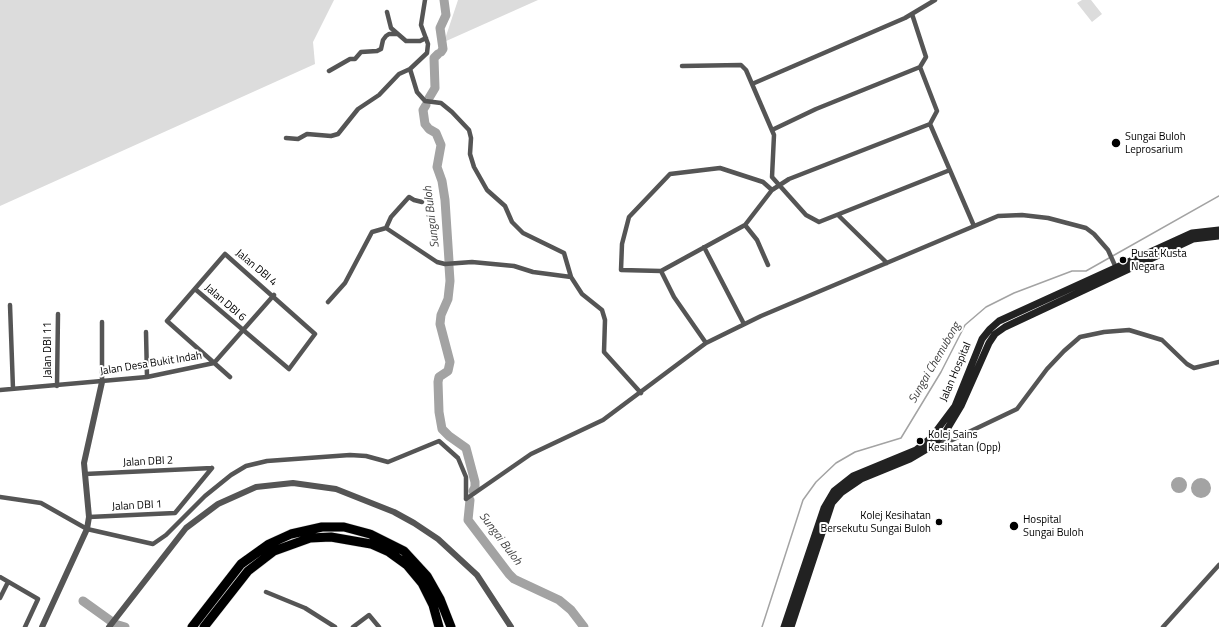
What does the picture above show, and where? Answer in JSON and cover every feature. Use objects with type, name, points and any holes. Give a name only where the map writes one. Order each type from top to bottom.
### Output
[{"type":"highway","points":[[204,627],[220,597],[241,564],[269,544],[291,534],[316,528],[344,527],[370,534],[404,551],[427,576],[440,599],[451,627]]},
{"type":"highway","points":[[192,627],[220,597],[248,571],[274,551],[310,538],[331,537],[371,544],[389,552],[407,565],[422,583],[433,604],[439,627]]},
{"type":"main road","name":"Jalan Hospital","points":[[791,627],[832,503],[842,492],[861,479],[910,459],[932,446],[934,440],[955,406],[982,338],[990,329],[999,321],[1192,233],[1219,230]]},
{"type":"main road","name":"Jalan Hospital","points":[[1117,268],[1193,239],[1219,236]]},
{"type":"main road","name":"Jalan Hospital","points":[[784,627],[824,508],[834,491],[852,476],[916,450],[934,440]]},
{"type":"street","points":[[286,138],[298,139],[307,134],[331,136],[338,134],[358,109],[379,95],[399,74],[410,69],[427,53],[428,44],[421,25],[425,0]]},
{"type":"street","points":[[752,84],[912,14],[935,0]]},
{"type":"street","points":[[387,12],[391,28],[406,41],[420,41],[426,38]]},
{"type":"street","points":[[772,130],[816,109],[920,67],[926,58],[912,14]]},
{"type":"street","points":[[329,71],[350,59],[355,59],[361,52],[377,51],[381,49],[383,40],[386,36],[389,34],[397,34]]},
{"type":"street","points":[[682,66],[741,65],[746,70],[774,135],[772,177],[806,214],[818,222],[950,170]]},
{"type":"street","points":[[772,190],[763,182],[720,168],[670,174],[629,217],[622,244],[621,270],[661,271],[745,225],[772,190],[778,185],[789,179],[930,124],[937,111],[920,67]]},
{"type":"street","points":[[410,69],[417,92],[425,101],[440,102],[469,130],[471,138],[470,154],[474,166],[487,190],[505,206],[512,222],[523,233],[564,253],[571,278],[582,294],[602,310],[605,320],[604,352],[641,392]]},
{"type":"street","points":[[930,124],[974,226]]},
{"type":"street","points":[[328,302],[345,282],[372,232],[386,228],[391,217],[409,197],[422,202]]},
{"type":"street","points":[[838,215],[887,262]]},
{"type":"street","points":[[0,497],[41,503],[87,530],[153,544],[166,535],[205,496],[231,475],[251,464],[268,461],[350,455],[366,456],[388,462],[439,440],[458,458],[466,476],[466,499],[531,454],[603,420],[706,343],[744,324],[998,216],[1022,215],[1048,218],[1086,228],[1094,234],[1108,250],[1117,268]]},
{"type":"street","points":[[745,225],[757,240],[768,265]]},
{"type":"street","points":[[386,228],[437,262],[445,264],[472,262],[514,266],[533,272],[571,278]]},
{"type":"street","points":[[704,247],[744,324]]},
{"type":"street","name":"Jalan DBI 4","points":[[195,289],[225,254],[274,295],[315,334],[289,370]]},
{"type":"street","points":[[661,271],[674,297],[706,343]]},
{"type":"street","points":[[195,289],[167,321],[230,377]]},
{"type":"street","name":"Jalan DBI 6","points":[[195,289],[289,370]]},
{"type":"street","name":"Jalan Desa Bukit Indah","points":[[0,390],[102,382],[147,376],[214,363],[274,295]]},
{"type":"street","points":[[10,305],[13,389]]},
{"type":"street","name":"Jalan DBI 11","points":[[57,386],[58,314]]},
{"type":"street","points":[[42,627],[87,530],[89,517],[84,464],[102,382],[102,322]]},
{"type":"street","points":[[934,440],[952,440],[1017,409],[1046,369],[1080,337],[1104,332],[1129,330],[1162,340],[1187,364],[1194,368],[1219,362]]},
{"type":"street","points":[[146,332],[147,376]]},
{"type":"street","name":"Jalan DBI 2","points":[[85,474],[212,468]]},
{"type":"street","name":"Jalan DBI 1","points":[[89,517],[175,513],[212,468]]},
{"type":"street","points":[[110,627],[186,528],[218,504],[256,487],[293,483],[317,485],[336,489],[394,512],[430,534],[477,576],[511,627]]},
{"type":"street","points":[[1163,627],[1219,565]]},
{"type":"street","points":[[0,578],[38,599],[25,627]]},
{"type":"street","points":[[0,598],[8,582]]},
{"type":"street","points":[[266,592],[305,608],[335,627]]},
{"type":"street","points":[[353,627],[368,615],[379,627]]},
{"type":"shaded area","points":[[0,0],[334,0],[313,42],[315,64],[0,206]]},
{"type":"shaded area","points":[[458,0],[538,0],[444,42]]},
{"type":"shaded area","points":[[1082,0],[1091,0],[1102,14],[1092,22],[1077,3]]},
{"type":"shaded area","points":[[1176,477],[1182,477],[1187,482],[1185,491],[1182,493],[1176,493],[1171,488],[1171,482]]},
{"type":"shaded area","points":[[1201,478],[1208,481],[1211,488],[1208,495],[1201,498],[1194,495],[1191,488],[1194,481]]},
{"type":"waterway","name":"Sungai Buloh","points":[[441,52],[443,49],[440,28],[446,15],[444,0]]},
{"type":"waterway","name":"Sungai Buloh","points":[[429,98],[435,88],[434,58],[438,54]]},
{"type":"waterway","name":"Sungai Buloh","points":[[426,105],[423,110],[425,124],[429,129],[436,133],[441,145],[437,167],[442,181],[445,200],[449,261]]},
{"type":"waterway","name":"Sungai Chemubong","points":[[762,627],[803,500],[816,482],[836,463],[855,452],[901,438],[941,372],[965,325],[986,307],[1014,293],[1072,271],[1086,271],[1219,196]]},
{"type":"waterway","name":"Sungai Buloh","points":[[449,266],[450,281],[448,299],[441,315],[440,324],[450,362],[448,371],[439,377],[439,412],[442,429],[466,448],[475,482],[473,491]]},
{"type":"waterway","name":"Sungai Buloh","points":[[470,500],[468,520],[509,574],[514,579],[559,600],[571,610],[584,627]]},
{"type":"waterway","points":[[83,601],[115,624],[125,627]]},
{"type":"place","name":"Sungai Buloh Leprosarium","points":[[1116,143]]},
{"type":"place","name":"Pusat Kusta Negara","points":[[1123,260]]},
{"type":"place","name":"Kolej Sains Kesihatan (Opp)","points":[[920,441]]},
{"type":"place","name":"Kolej Kesihatan Bersekutu Sungai Buloh","points":[[939,522]]},
{"type":"place","name":"Hospital Sungai Buloh","points":[[1014,526]]}]
